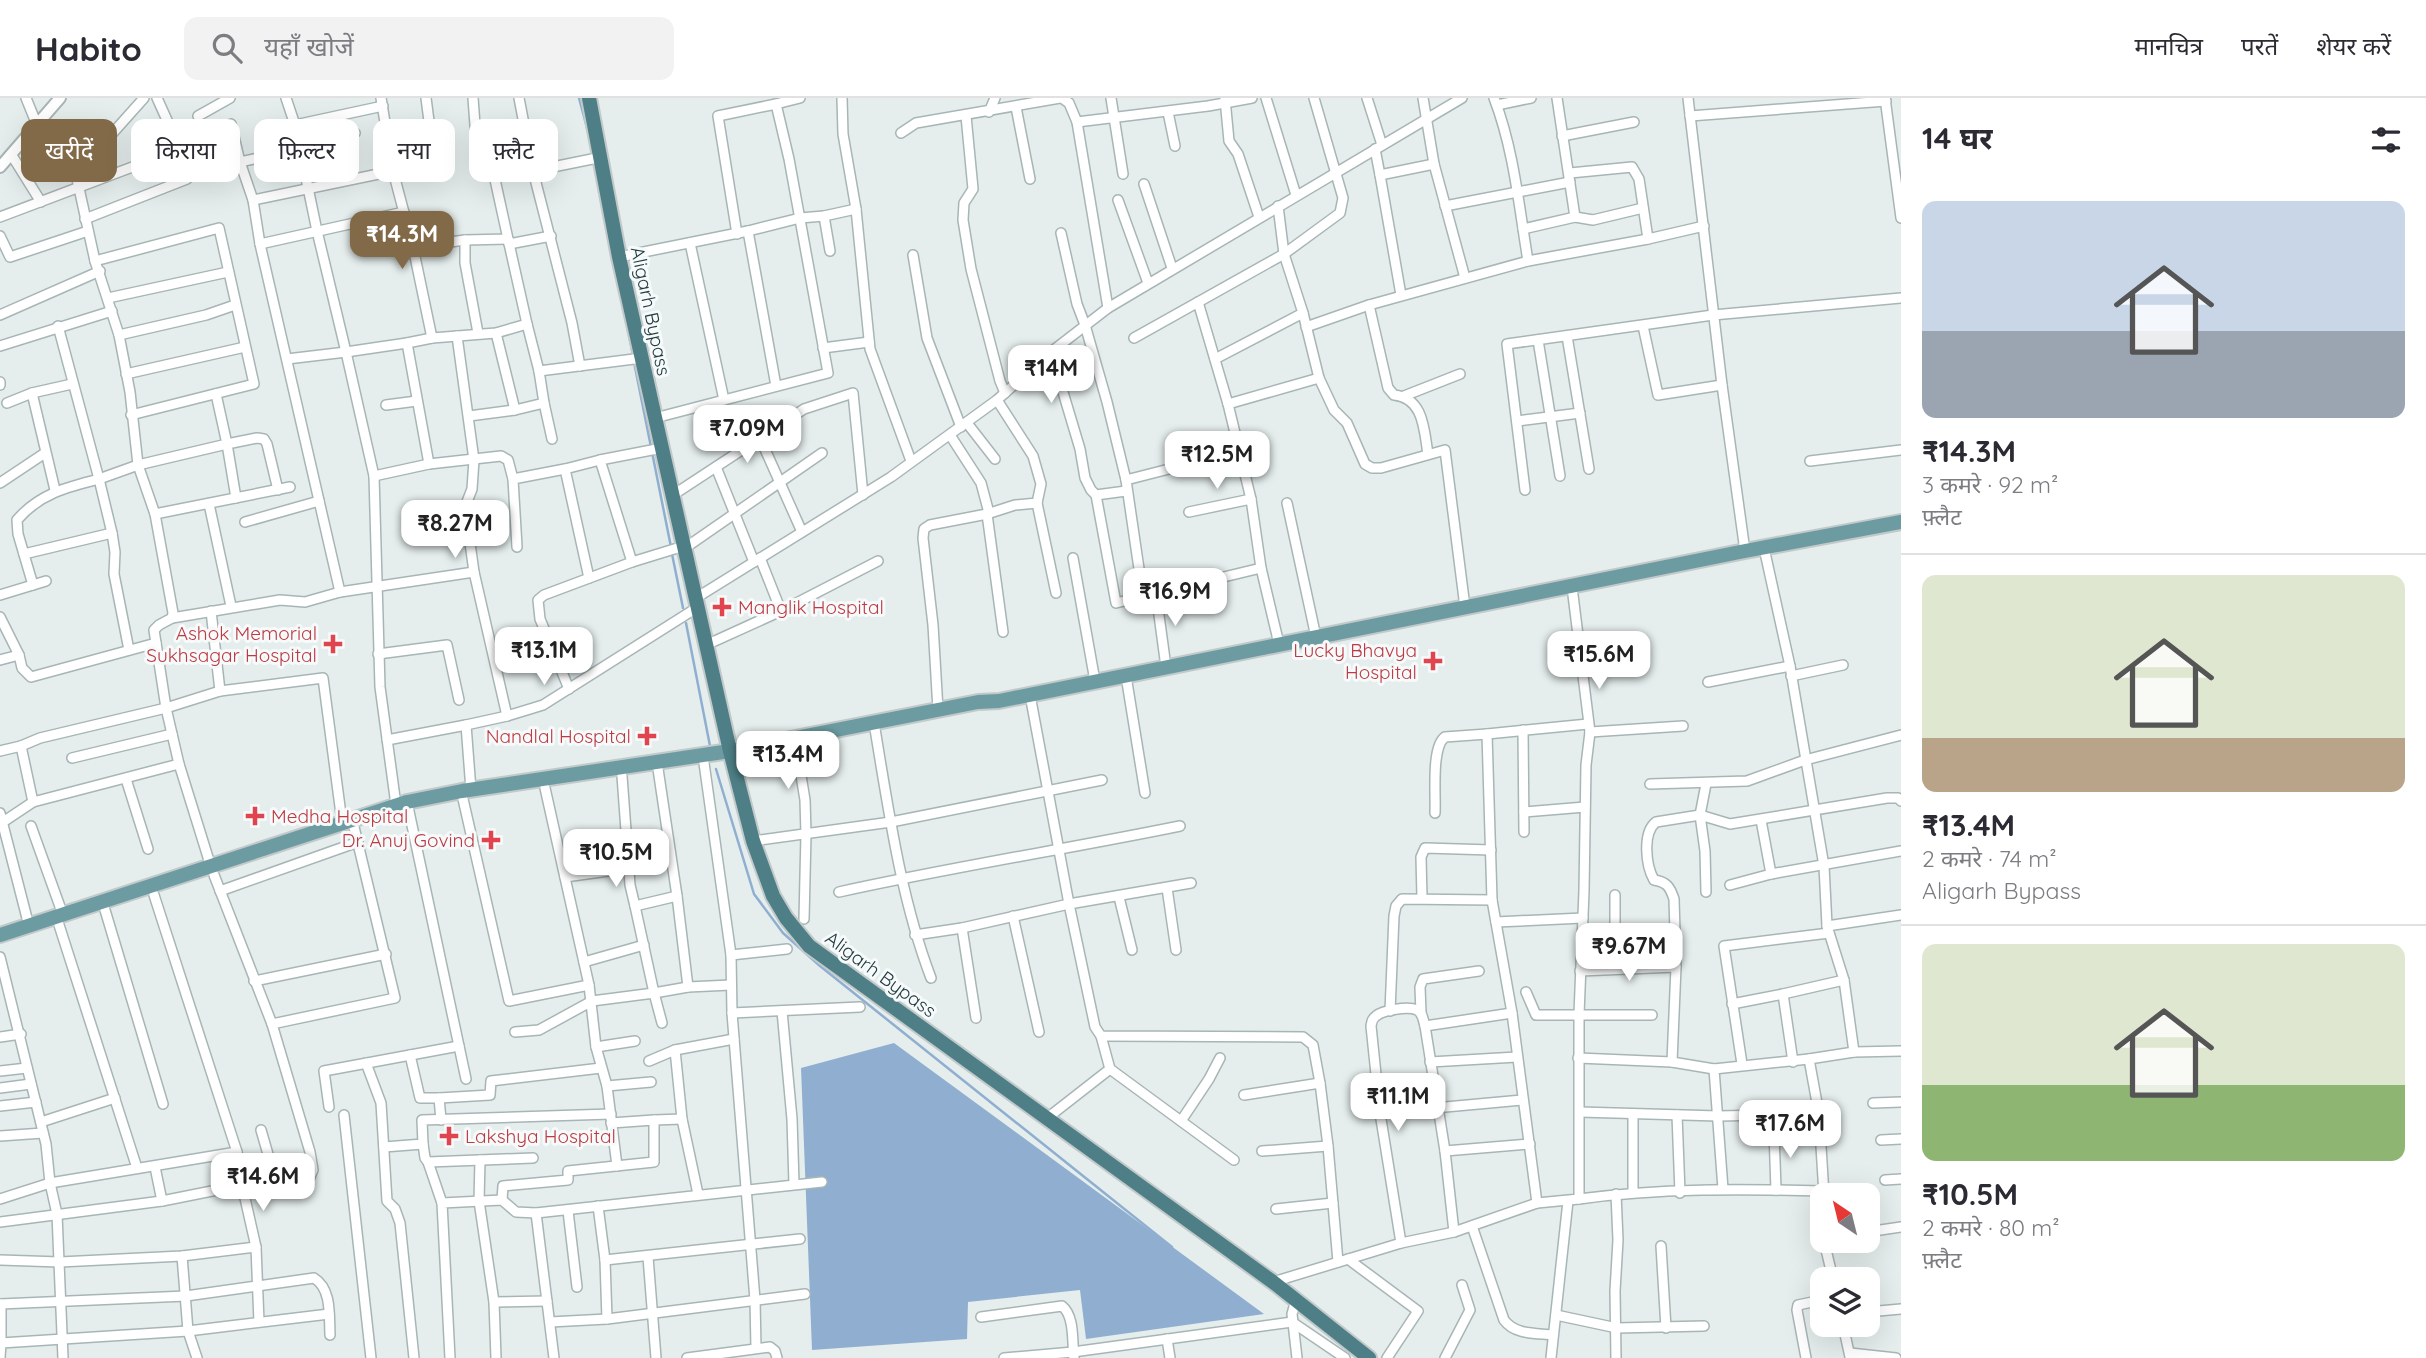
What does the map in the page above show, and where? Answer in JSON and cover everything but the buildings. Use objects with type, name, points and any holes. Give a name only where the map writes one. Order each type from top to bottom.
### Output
[{"type":"highway","name":"Aligarh Bypass","points":[[589,98],[596,158],[619,257],[636,358],[655,418],[656,449],[673,495],[679,548],[697,603],[753,841],[773,897],[809,946],[1273,1282],[1294,1311],[1369,1358]]},
{"type":"main road","points":[[526,786],[545,788],[704,763],[731,754],[938,710],[1030,695],[1901,522]]},
{"type":"main road","points":[[0,943],[61,920],[404,806],[796,745],[979,709],[999,701]]},
{"type":"main road","points":[[97,909],[154,895],[212,871]]},
{"type":"main road","points":[[0,935],[61,920]]},
{"type":"street","points":[[26,98],[35,119]]},
{"type":"street","points":[[42,119],[60,98]]},
{"type":"street","points":[[117,128],[144,98]]},
{"type":"street","points":[[157,98],[166,119]]},
{"type":"street","points":[[198,116],[230,98]]},
{"type":"street","points":[[286,98],[293,119]]},
{"type":"street","points":[[426,98],[429,119]]},
{"type":"street","points":[[472,98],[474,119]]},
{"type":"street","points":[[519,98],[523,119]]},
{"type":"street","points":[[737,234],[718,116],[800,98]]},
{"type":"street","points":[[842,98],[843,134],[856,209],[869,342],[911,461]]},
{"type":"street","points":[[989,112],[995,98]]},
{"type":"street","points":[[901,133],[916,123],[989,112],[1048,99],[1061,98],[1069,103],[1077,122],[1108,308]]},
{"type":"street","points":[[1111,98],[1123,174]]},
{"type":"street","points":[[1077,122],[1168,112],[1252,98]]},
{"type":"street","points":[[1266,98],[1296,195]]},
{"type":"street","points":[[1135,338],[1284,254],[1340,213],[1343,198],[1314,98]]},
{"type":"street","points":[[1367,98],[1379,147],[1380,175],[1401,296]]},
{"type":"street","points":[[1423,98],[1434,164],[1465,278]]},
{"type":"street","points":[[387,740],[508,716],[543,705],[757,560],[891,478],[997,400],[1051,352],[1108,308],[1462,98]]},
{"type":"street","points":[[1528,261],[1518,192],[1496,102],[1531,98]]},
{"type":"street","points":[[1557,98],[1575,217]]},
{"type":"street","points":[[1688,98],[1721,385],[1745,551]]},
{"type":"street","points":[[1690,116],[1885,100],[1901,218]]},
{"type":"street","points":[[1225,101],[1229,141],[1238,154],[1259,217]]},
{"type":"street","points":[[318,119],[382,102]]},
{"type":"street","points":[[655,418],[828,373],[776,104]]},
{"type":"street","points":[[1016,107],[1030,179]]},
{"type":"street","points":[[1168,112],[1175,146]]},
{"type":"street","points":[[965,116],[973,189],[964,203],[963,220],[971,269],[1005,393]]},
{"type":"street","points":[[1562,136],[1634,122]]},
{"type":"street","points":[[0,167],[21,143]]},
{"type":"street","points":[[11,155],[41,202]]},
{"type":"street","points":[[558,166],[596,158]]},
{"type":"street","points":[[254,159],[240,162],[253,200],[260,244],[340,592]]},
{"type":"street","points":[[1380,175],[1434,164]]},
{"type":"street","points":[[1445,206],[1632,167],[1639,179],[1648,239]]},
{"type":"street","points":[[0,217],[131,168]]},
{"type":"street","points":[[253,200],[373,175]]},
{"type":"street","points":[[78,182],[95,261],[119,335],[138,465],[155,514],[172,618]]},
{"type":"street","points":[[85,219],[179,182]]},
{"type":"street","points":[[308,182],[317,231],[374,476],[378,654],[387,740],[466,1079]]},
{"type":"street","points":[[396,182],[432,338]]},
{"type":"street","points":[[495,182],[552,439]]},
{"type":"street","points":[[536,182],[580,366]]},
{"type":"street","points":[[1144,184],[1172,268]]},
{"type":"street","points":[[1118,200],[1148,282]]},
{"type":"street","points":[[1278,206],[1284,254],[1303,313],[1319,377],[1334,410],[1347,423],[1365,464],[1372,468],[1381,468],[1445,450],[1465,607]]},
{"type":"street","points":[[1522,229],[1575,217],[1593,220],[1643,208]]},
{"type":"street","points":[[619,257],[748,232],[800,218],[856,209]]},
{"type":"street","points":[[260,244],[404,212]]},
{"type":"street","points":[[824,216],[830,251]]},
{"type":"street","points":[[1306,327],[1369,305],[1528,261],[1704,226]]},
{"type":"street","points":[[95,261],[219,228],[254,384],[131,415]]},
{"type":"street","points":[[0,236],[10,257],[88,231]]},
{"type":"street","points":[[748,232],[776,386]]},
{"type":"street","points":[[1061,233],[1077,304],[1086,325],[1126,480],[1143,596]]},
{"type":"street","points":[[413,247],[465,240],[508,242],[551,236]]},
{"type":"street","points":[[465,240],[465,263],[478,333]]},
{"type":"street","points":[[690,243],[724,400]]},
{"type":"street","points":[[913,255],[927,338],[964,425],[995,459]]},
{"type":"street","points":[[0,315],[100,271]]},
{"type":"street","points":[[108,298],[228,272]]},
{"type":"street","points":[[1525,490],[1507,344],[1713,315],[1901,298]]},
{"type":"street","points":[[1198,302],[1228,404],[1251,499],[1261,568],[1279,644]]},
{"type":"street","points":[[119,335],[206,315],[235,305]]},
{"type":"street","points":[[1369,305],[1388,388],[1394,395],[1412,400],[1418,408],[1428,454]]},
{"type":"street","points":[[0,346],[112,311]]},
{"type":"street","points":[[1214,359],[1303,313]]},
{"type":"street","points":[[288,359],[432,338],[496,333],[527,324]]},
{"type":"street","points":[[58,326],[112,533],[114,574],[129,650]]},
{"type":"street","points":[[1643,326],[1658,395],[1721,385]]},
{"type":"street","points":[[496,333],[515,410]]},
{"type":"street","points":[[457,336],[474,460],[472,489],[466,507],[474,572],[508,716]]},
{"type":"street","points":[[1567,336],[1588,469]]},
{"type":"street","points":[[1538,340],[1560,476]]},
{"type":"street","points":[[823,348],[869,342]]},
{"type":"street","points":[[407,343],[429,464]]},
{"type":"street","points":[[126,374],[245,347]]},
{"type":"street","points":[[1051,352],[1080,449],[1085,478],[1097,495],[1116,603],[1261,568]]},
{"type":"street","points":[[539,371],[636,358]]},
{"type":"street","points":[[1404,396],[1460,374]]},
{"type":"street","points":[[1228,404],[1319,377]]},
{"type":"street","points":[[7,403],[32,393],[72,384]]},
{"type":"street","points":[[32,393],[55,490]]},
{"type":"street","points":[[673,495],[804,409],[853,393],[863,495]]},
{"type":"street","points":[[216,394],[236,498]]},
{"type":"street","points":[[997,400],[1033,456],[1041,484],[1037,503],[1056,593]]},
{"type":"street","points":[[386,405],[418,401]]},
{"type":"street","points":[[469,416],[515,410],[544,402]]},
{"type":"street","points":[[1517,421],[1580,413]]},
{"type":"street","points":[[950,435],[981,482],[988,513],[1003,632]]},
{"type":"street","points":[[33,585],[17,520],[27,508],[55,490],[99,479],[138,465],[257,438],[264,439],[267,444],[278,490]]},
{"type":"street","points":[[760,438],[802,533]]},
{"type":"street","points":[[1126,480],[1169,469],[1236,442]]},
{"type":"street","points":[[513,479],[656,449]]},
{"type":"street","points":[[1810,461],[1901,450]]},
{"type":"street","points":[[0,483],[46,453]]},
{"type":"street","points":[[569,689],[540,619],[538,600],[544,595],[632,562],[679,548],[822,453]]},
{"type":"street","points":[[374,476],[429,464],[501,456],[508,460],[513,479],[517,547]]},
{"type":"street","points":[[600,460],[632,562]]},
{"type":"street","points":[[716,467],[781,611]]},
{"type":"street","points":[[565,469],[589,578]]},
{"type":"street","points":[[155,514],[290,487]]},
{"type":"street","points":[[1097,495],[1126,491]]},
{"type":"street","points":[[1189,512],[1251,499]]},
{"type":"street","points":[[245,523],[319,500]]},
{"type":"street","points":[[938,710],[924,529],[930,525],[1015,505],[1037,503]]},
{"type":"street","points":[[1287,503],[1316,637]]},
{"type":"street","points":[[209,504],[231,607]]},
{"type":"street","points":[[24,554],[112,533]]},
{"type":"street","points":[[1764,548],[1790,671],[1824,866],[1828,929],[1844,980],[1854,1052]]},
{"type":"street","points":[[1073,558],[1095,681]]},
{"type":"street","points":[[706,645],[781,611],[878,561]]},
{"type":"street","points":[[0,1222],[162,1201],[242,1185],[310,1177],[313,1170],[272,1024],[212,871],[179,764],[166,708],[154,630],[172,618],[231,607],[280,600],[305,602],[340,592],[474,572]]},
{"type":"street","points":[[0,595],[46,581]]},
{"type":"street","points":[[1572,587],[1589,728],[1578,1058],[1579,1199]]},
{"type":"street","points":[[1156,593],[1166,667]]},
{"type":"street","points":[[211,611],[220,691]]},
{"type":"street","points":[[0,620],[19,654],[22,668],[31,677],[156,643]]},
{"type":"street","points":[[378,654],[447,645],[459,700]]},
{"type":"street","points":[[0,660],[19,654]]},
{"type":"street","points":[[1708,682],[1843,665]]},
{"type":"street","points":[[1126,676],[1145,793]]},
{"type":"street","points":[[0,751],[40,738],[166,708],[220,691],[323,678],[348,825],[358,842],[395,998],[272,1024]]},
{"type":"street","points":[[1030,695],[1069,904],[1096,1027],[1110,1069],[1234,1160]]},
{"type":"street","points":[[466,725],[467,795],[509,1001],[589,985]]},
{"type":"street","points":[[1435,813],[1438,745],[1445,737],[1523,730],[1684,726]]},
{"type":"street","points":[[875,729],[915,935],[931,978]]},
{"type":"street","points":[[1523,730],[1524,832]]},
{"type":"street","points":[[72,758],[172,734]]},
{"type":"street","points":[[1488,734],[1492,900],[1512,1013],[1537,1203]]},
{"type":"street","points":[[1650,784],[1747,781],[1805,760],[1901,736]]},
{"type":"street","points":[[796,745],[806,834],[804,919]]},
{"type":"street","points":[[20,746],[33,802]]},
{"type":"street","points":[[704,763],[731,955],[732,1013],[755,1300],[756,1348]]},
{"type":"street","points":[[1,824],[33,802],[179,764]]},
{"type":"street","points":[[658,769],[688,987]]},
{"type":"street","points":[[622,776],[630,885],[662,1023]]},
{"type":"street","points":[[126,779],[148,849]]},
{"type":"street","points":[[753,841],[891,821],[1102,780]]},
{"type":"street","points":[[1706,784],[1700,814],[1705,851],[1706,892]]},
{"type":"street","points":[[545,788],[589,985],[596,1047],[607,1086],[617,1166]]},
{"type":"street","points":[[1672,1062],[1676,967],[1674,899],[1670,888],[1664,882],[1654,880],[1650,874],[1650,827],[1656,822],[1700,814],[1730,824],[1887,798],[1898,797],[1901,801]]},
{"type":"street","points":[[1524,812],[1586,807]]},
{"type":"street","points":[[0,813],[29,926]]},
{"type":"street","points":[[1762,820],[1771,874]]},
{"type":"street","points":[[31,826],[137,1168]]},
{"type":"street","points":[[839,892],[1180,826]]},
{"type":"street","points":[[220,891],[358,842]]},
{"type":"street","points":[[1422,898],[1421,857],[1425,848],[1491,850]]},
{"type":"street","points":[[1730,885],[1771,874],[1901,851]]},
{"type":"street","points":[[565,877],[630,867]]},
{"type":"street","points":[[915,935],[1191,883]]},
{"type":"street","points":[[1167,888],[1176,950]]},
{"type":"street","points":[[154,895],[237,1152],[256,1247],[259,1322]]},
{"type":"street","points":[[1615,895],[1615,969]]},
{"type":"street","points":[[635,906],[677,896]]},
{"type":"street","points":[[1119,897],[1132,950]]},
{"type":"street","points":[[1390,1011],[1396,906],[1402,899],[1492,900]]},
{"type":"street","points":[[97,909],[163,1104]]},
{"type":"street","points":[[1742,1064],[1724,946],[1901,915]]},
{"type":"street","points":[[1013,916],[1039,1031]]},
{"type":"street","points":[[1496,922],[1583,918]]},
{"type":"street","points":[[962,928],[976,1018]]},
{"type":"street","points":[[584,961],[644,945]]},
{"type":"street","points":[[731,955],[787,949]]},
{"type":"street","points":[[254,981],[386,954]]},
{"type":"street","points":[[0,957],[41,1122],[57,1214],[63,1358]]},
{"type":"street","points":[[1580,971],[1676,967]]},
{"type":"street","points":[[1454,1232],[1445,1151],[1421,1013],[1420,988],[1423,979],[1479,971]]},
{"type":"street","points":[[1731,1004],[1844,980]]},
{"type":"street","points":[[515,1032],[538,1030],[592,1002],[688,987],[732,985]]},
{"type":"street","points":[[1526,992],[1536,1015],[1652,1015]]},
{"type":"street","points":[[1783,994],[1793,1062]]},
{"type":"street","points":[[732,1013],[860,1007]]},
{"type":"street","points":[[1401,1243],[1380,1113],[1371,1026],[1373,1018],[1378,1014],[1408,1009],[1421,1013]]},
{"type":"street","points":[[782,1011],[792,1119],[794,1184]]},
{"type":"street","points":[[1425,1026],[1512,1013]]},
{"type":"street","points":[[0,1037],[20,1034]]},
{"type":"street","points":[[1101,1036],[1303,1037],[1312,1045],[1328,1146],[1338,1262]]},
{"type":"street","points":[[649,1061],[675,1050],[734,1039]]},
{"type":"street","points":[[596,1047],[635,1041]]},
{"type":"street","points":[[329,1107],[324,1071],[459,1046]]},
{"type":"street","points":[[675,1050],[682,1119],[698,1194]]},
{"type":"street","points":[[1578,1058],[1672,1062],[1714,1069],[1742,1064],[1793,1062],[1854,1052],[1901,1051]]},
{"type":"street","points":[[410,1055],[420,1098],[489,1095],[491,1081],[601,1068]]},
{"type":"street","points":[[1430,1062],[1517,1057]]},
{"type":"street","points":[[1181,1121],[1220,1058]]},
{"type":"street","points":[[1809,1059],[1819,1114],[1823,1183]]},
{"type":"street","points":[[366,1063],[382,1103],[387,1201],[395,1209],[400,1223],[414,1358]]},
{"type":"street","points":[[0,1070],[27,1068]]},
{"type":"street","points":[[1046,1119],[1110,1069]]},
{"type":"street","points":[[1714,1069],[1723,1189]]},
{"type":"street","points":[[607,1086],[651,1082]]},
{"type":"street","points":[[1244,1096],[1320,1083]]},
{"type":"street","points":[[0,1088],[31,1084]]},
{"type":"street","points":[[41,1122],[115,1098]]},
{"type":"street","points":[[439,1098],[441,1120]]},
{"type":"street","points":[[1380,1113],[1522,1100]]},
{"type":"street","points":[[0,1106],[36,1102]]},
{"type":"street","points":[[1873,1103],[1901,1102]]},
{"type":"street","points":[[1580,1112],[1718,1116],[1819,1114]]},
{"type":"street","points":[[1633,1114],[1633,1192]]},
{"type":"street","points":[[344,1115],[371,1358]]},
{"type":"street","points":[[1677,1115],[1680,1193]]},
{"type":"street","points":[[450,1358],[442,1203],[425,1158],[422,1120],[682,1119]]},
{"type":"street","points":[[502,1200],[503,1186],[568,1180],[568,1171],[654,1162],[654,1120]]},
{"type":"street","points":[[261,1130],[276,1182]]},
{"type":"street","points":[[1774,1132],[1776,1190]]},
{"type":"street","points":[[0,1136],[43,1133]]},
{"type":"street","points":[[1881,1140],[1901,1139]]},
{"type":"street","points":[[384,1147],[423,1144]]},
{"type":"street","points":[[1445,1151],[1530,1144]]},
{"type":"street","points":[[1262,1151],[1328,1146]]},
{"type":"street","points":[[0,1199],[50,1183],[237,1152]]},
{"type":"street","points":[[428,1162],[533,1158]]},
{"type":"street","points":[[480,1160],[480,1201],[494,1302],[496,1358]]},
{"type":"street","points":[[155,1167],[162,1201]]},
{"type":"street","points":[[1885,1180],[1901,1179]]},
{"type":"street","points":[[442,1203],[502,1200],[516,1212],[536,1213],[822,1182]]},
{"type":"street","points":[[1273,1282],[1401,1243],[1454,1232],[1537,1203],[1633,1192],[1680,1193],[1723,1189],[1810,1192]]},
{"type":"street","points":[[1616,1194],[1616,1358]]},
{"type":"street","points":[[1551,1358],[1568,1201]]},
{"type":"street","points":[[1276,1209],[1333,1203]]},
{"type":"street","points":[[598,1206],[606,1260],[607,1319]]},
{"type":"street","points":[[568,1210],[577,1287]]},
{"type":"street","points":[[536,1213],[554,1358]]},
{"type":"street","points":[[1472,1226],[1504,1321],[1510,1328],[1518,1331],[1553,1335]]},
{"type":"street","points":[[1880,1230],[1901,1227]]},
{"type":"street","points":[[606,1260],[800,1239]]},
{"type":"street","points":[[0,1260],[60,1262],[182,1256],[256,1247]]},
{"type":"street","points":[[1661,1247],[1666,1328]]},
{"type":"street","points":[[182,1256],[188,1331],[197,1358]]},
{"type":"street","points":[[648,1257],[656,1358]]},
{"type":"street","points":[[1349,1259],[1418,1311],[1387,1358]]},
{"type":"street","points":[[0,1358],[0,1304],[186,1296],[314,1278],[322,1283],[326,1290],[330,1335]]},
{"type":"street","points":[[1445,1358],[1470,1310],[1462,1285]]},
{"type":"street","points":[[550,1322],[607,1319],[805,1294]]},
{"type":"street","points":[[494,1302],[547,1301]]},
{"type":"street","points":[[1805,1358],[1797,1310],[1802,1303],[1810,1302]]},
{"type":"street","points":[[981,1317],[1062,1306],[1069,1317],[1073,1355]]},
{"type":"street","points":[[1880,1311],[1901,1309]]},
{"type":"street","points":[[1004,1358],[1073,1355],[1167,1339],[1294,1311]]},
{"type":"street","points":[[1294,1311],[1297,1358]]},
{"type":"street","points":[[1294,1311],[1345,1358]]},
{"type":"street","points":[[1,1343],[188,1331],[329,1314]]},
{"type":"street","points":[[1556,1315],[1617,1328],[1704,1326]]},
{"type":"street","points":[[1846,1337],[1850,1356],[1896,1358]]},
{"type":"street","points":[[1167,1339],[1170,1358]]},
{"type":"street","points":[[687,1358],[769,1347],[775,1351],[777,1358]]},
{"type":"water","points":[[894,1043],[1264,1314],[1086,1339],[1080,1290],[968,1302],[967,1339],[812,1350],[801,1068]]},
{"type":"waterway","points":[[579,98],[590,139]]},
{"type":"waterway","points":[[624,310],[633,355]]},
{"type":"waterway","points":[[634,362],[671,547]]},
{"type":"waterway","points":[[672,554],[683,608]]},
{"type":"waterway","points":[[686,623],[710,746]]},
{"type":"waterway","points":[[716,769],[754,894],[783,933],[820,966],[1172,1247]]},
{"type":"place","name":"Manglik Hospital","points":[[722,607]]},
{"type":"place","name":"Ashok Memorial Sukhsagar Hospital","points":[[333,644]]},
{"type":"place","name":"Lucky Bhavya Hospital","points":[[1433,661]]},
{"type":"place","name":"Nandlal Hospital","points":[[647,736]]},
{"type":"place","name":"Medha Hospital","points":[[255,816]]},
{"type":"place","name":"Dr. Anuj Govind","points":[[491,840]]},
{"type":"place","name":"Lakshya Hospital","points":[[449,1136]]}]
